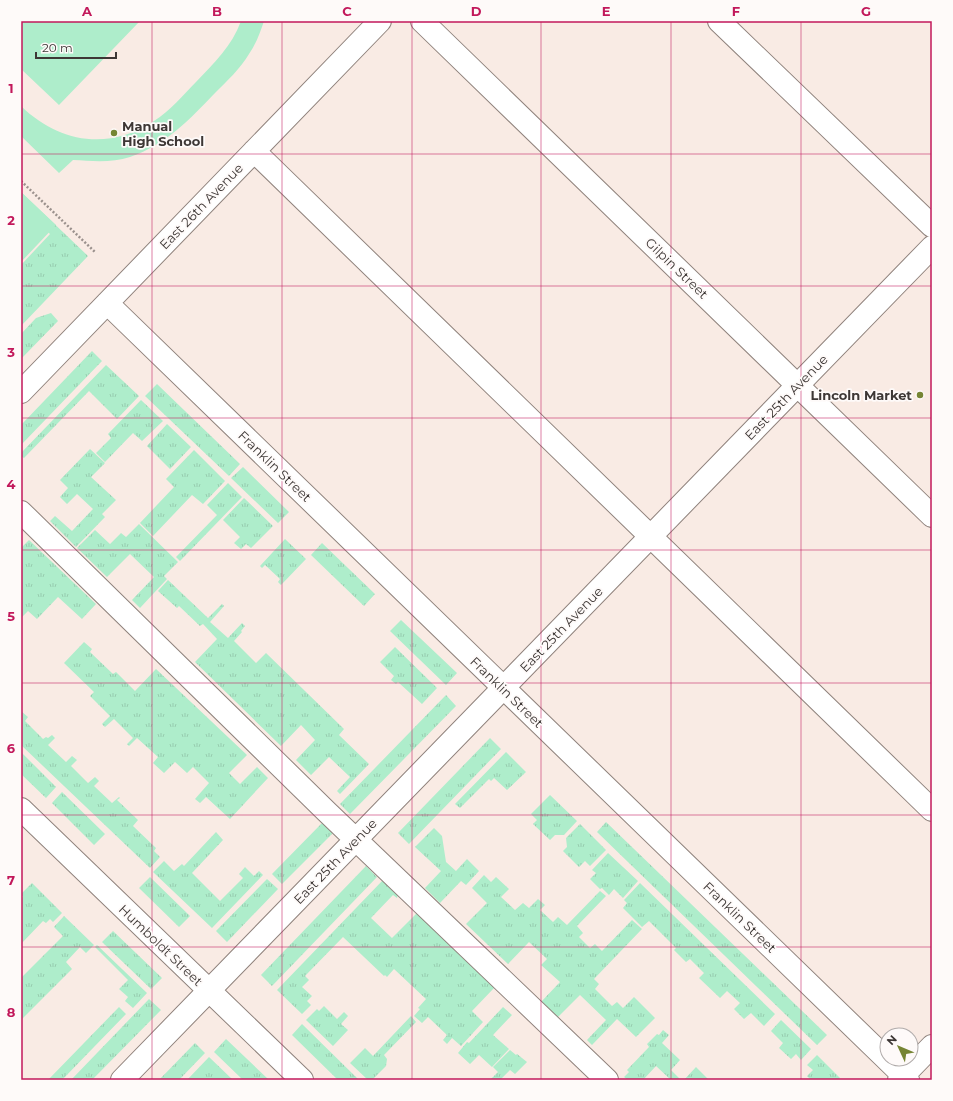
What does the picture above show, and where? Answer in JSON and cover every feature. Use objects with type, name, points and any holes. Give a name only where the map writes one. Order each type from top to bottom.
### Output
[{"type":"street","name":"East 26th Avenue","points":[[21,392],[380,21]]},
{"type":"street","name":"Gilpin Street","points":[[422,21],[932,516]]},
{"type":"street","points":[[719,21],[932,226]]},
{"type":"street","points":[[254,151],[932,810]]},
{"type":"street","name":"East 25th Avenue","points":[[122,1080],[932,247]]},
{"type":"street","name":"Franklin Street","points":[[107,303],[904,1078]]},
{"type":"street","points":[[21,512],[356,840],[607,1080]]},
{"type":"street","name":"Humboldt Street","points":[[21,809],[302,1080]]},
{"type":"street","points":[[904,1078],[932,1046]]},
{"type":"path","points":[[21,181],[96,253]]},
{"type":"green space","points":[[21,21],[140,21],[59,105],[21,69]]},
{"type":"green space","points":[[241,21],[264,21],[254,46],[242,65],[177,130],[143,152],[116,160],[73,160],[59,173],[21,136],[21,106],[51,128],[68,135],[85,139],[120,137],[137,130],[165,113],[203,75],[228,46]]},
{"type":"green space","points":[[21,192],[88,256],[21,326],[21,265],[50,234],[21,206]]},
{"type":"green space","points":[[21,192],[56,225],[21,262]]},
{"type":"green space","points":[[51,313],[58,321],[21,359],[21,334],[36,318]]},
{"type":"green space","points":[[92,351],[102,361],[21,445],[21,425]]},
{"type":"green space","points":[[106,365],[139,396],[117,419],[89,391],[24,458],[21,456],[21,453]]},
{"type":"green space","points":[[157,384],[240,464],[229,476],[145,396]]},
{"type":"green space","points":[[141,400],[163,421],[142,441],[133,433],[105,462],[96,453],[111,438],[108,434]]},
{"type":"green space","points":[[167,424],[191,447],[170,469],[147,446]]},
{"type":"green space","points":[[90,449],[105,463],[91,477],[116,500],[102,514],[105,517],[76,547],[50,521],[55,516],[72,531],[93,509],[77,494],[67,504],[60,497],[68,488],[60,480]]},
{"type":"green space","points":[[194,450],[225,481],[203,504],[192,495],[153,536],[140,523],[174,487],[166,479]]},
{"type":"green space","points":[[243,467],[289,512],[278,523],[231,478]]},
{"type":"green space","points":[[228,483],[242,497],[180,561],[176,557],[217,515],[207,505]]},
{"type":"green space","points":[[244,498],[273,526],[251,548],[246,544],[241,549],[234,543],[240,537],[223,520]]},
{"type":"green space","points":[[139,524],[178,562],[164,576],[167,579],[140,608],[132,600],[154,577],[130,554],[107,577],[77,548],[95,530],[110,544],[121,533],[126,537]]},
{"type":"green space","points":[[285,539],[306,559],[281,585],[278,582],[280,579],[265,565],[262,568],[260,566]]},
{"type":"green space","points":[[29,540],[96,604],[82,619],[58,597],[37,619],[28,611],[21,618],[21,548]]},
{"type":"green space","points":[[322,543],[375,594],[364,606],[311,555]]},
{"type":"green space","points":[[168,580],[208,618],[222,604],[224,606],[210,622],[228,638],[242,623],[245,626],[234,641],[256,663],[266,653],[344,729],[339,735],[369,764],[340,794],[337,791],[350,777],[329,757],[311,775],[296,760],[315,740],[301,725],[281,746],[195,662],[217,639],[203,624],[200,626],[179,606],[177,608],[158,591]]},
{"type":"green space","points":[[401,620],[457,673],[446,685],[390,631]]},
{"type":"green space","points":[[84,642],[92,649],[90,652],[113,674],[116,672],[135,691],[156,669],[247,755],[229,773],[240,784],[257,767],[268,778],[230,819],[206,797],[200,803],[195,799],[209,783],[193,767],[187,773],[175,762],[164,773],[153,763],[158,757],[137,738],[129,746],[127,744],[133,738],[114,719],[105,727],[102,724],[110,716],[90,696],[94,692],[64,663]]},
{"type":"green space","points":[[395,647],[437,688],[422,704],[398,682],[396,684],[391,680],[394,676],[380,662]]},
{"type":"green space","points":[[446,695],[456,706],[350,814],[340,804]]},
{"type":"green space","points":[[21,711],[28,717],[25,721],[43,739],[52,735],[55,738],[48,745],[66,762],[72,756],[77,760],[71,766],[88,783],[95,777],[99,781],[94,786],[112,803],[119,797],[120,798],[117,800],[138,820],[133,826],[156,848],[154,851],[160,857],[150,868],[21,745]]},
{"type":"green space","points":[[490,738],[501,749],[409,844],[398,833]]},
{"type":"green space","points":[[21,752],[56,787],[46,798],[21,774]]},
{"type":"green space","points":[[506,752],[526,772],[507,790],[494,778],[491,781],[489,779],[460,808],[455,804]]},
{"type":"green space","points":[[62,792],[105,834],[94,845],[52,803]]},
{"type":"green space","points":[[550,795],[577,821],[564,835],[555,835],[550,840],[533,824],[537,820],[531,814]]},
{"type":"green space","points":[[323,822],[334,832],[282,884],[272,874]]},
{"type":"green space","points":[[606,822],[827,1035],[817,1045],[597,832]]},
{"type":"green space","points":[[580,824],[606,850],[590,866],[585,861],[579,867],[563,851],[567,847],[566,838]]},
{"type":"green space","points":[[434,828],[442,836],[446,862],[456,871],[467,859],[479,871],[466,885],[461,881],[440,903],[425,888],[441,871],[415,847]]},
{"type":"green space","points":[[216,832],[223,840],[192,873],[220,901],[243,878],[239,874],[245,867],[254,876],[259,871],[263,875],[212,928],[153,872],[164,861],[174,871],[182,864],[184,866]]},
{"type":"green space","points":[[608,853],[638,881],[623,898],[614,889],[609,895],[602,888],[600,889],[590,879],[596,873],[592,870]]},
{"type":"green space","points":[[366,866],[377,877],[272,986],[261,975]]},
{"type":"green space","points":[[484,875],[491,882],[496,877],[509,889],[501,897],[515,910],[523,903],[529,908],[538,899],[545,905],[540,910],[553,922],[558,917],[567,925],[600,891],[606,896],[577,926],[583,933],[579,937],[590,948],[595,944],[602,951],[632,920],[642,929],[594,979],[599,984],[595,989],[612,1006],[617,1002],[623,1008],[634,997],[655,1018],[636,1037],[617,1019],[592,1045],[587,1040],[606,1020],[580,995],[557,1018],[541,1002],[560,982],[541,965],[547,959],[529,942],[508,964],[466,924],[487,903],[472,888]]},
{"type":"green space","points":[[150,877],[190,916],[179,927],[139,888]]},
{"type":"green space","points":[[267,879],[278,889],[227,942],[216,931]]},
{"type":"green space","points":[[383,880],[398,894],[397,898],[393,895],[371,918],[392,938],[417,913],[495,987],[472,1011],[483,1022],[461,1046],[452,1038],[447,1044],[443,1040],[447,1035],[428,1017],[422,1023],[414,1016],[420,1009],[418,1008],[426,999],[394,969],[387,977],[385,975],[384,976],[343,937],[305,976],[309,980],[302,987],[312,996],[307,1001],[311,1005],[302,1014],[277,990]]},
{"type":"green space","points":[[32,883],[62,913],[53,922],[50,919],[46,923],[43,921],[21,944],[21,898],[23,897],[21,894]]},
{"type":"green space","points":[[640,883],[775,1014],[764,1026],[751,1013],[744,1019],[734,1009],[740,1003],[727,991],[720,998],[699,978],[704,973],[690,959],[686,962],[674,950],[676,948],[649,921],[642,927],[623,908],[627,903],[624,900]]},
{"type":"green space","points":[[64,916],[94,945],[86,953],[80,947],[66,962],[72,969],[21,1020],[21,978],[63,936],[54,927]]},
{"type":"green space","points":[[113,931],[162,978],[151,989],[102,942]]},
{"type":"green space","points":[[97,945],[147,993],[133,1008],[125,1001],[128,997],[119,989],[128,980],[95,947]]},
{"type":"green space","points":[[149,999],[161,1010],[92,1080],[71,1080]]},
{"type":"green space","points":[[324,1006],[337,1019],[344,1012],[348,1016],[341,1024],[348,1030],[333,1046],[306,1020],[317,1009],[319,1011]]},
{"type":"green space","points":[[119,1007],[126,1014],[62,1080],[48,1080]]},
{"type":"green space","points":[[503,1007],[512,1015],[493,1035],[509,1049],[492,1067],[479,1055],[470,1064],[458,1053],[467,1042],[469,1043]]},
{"type":"green space","points":[[411,1016],[416,1022],[384,1055],[387,1059],[386,1066],[372,1080],[368,1080],[350,1063],[365,1048],[373,1056]]},
{"type":"green space","points":[[781,1020],[811,1049],[801,1060],[796,1054],[791,1059],[779,1048],[783,1043],[771,1031]]},
{"type":"green space","points":[[302,1024],[359,1080],[338,1080],[292,1035]]},
{"type":"green space","points":[[663,1030],[669,1035],[662,1043],[680,1060],[671,1070],[681,1080],[671,1080],[656,1066],[643,1080],[628,1080],[624,1077],[629,1072],[627,1070],[649,1047],[647,1044]]},
{"type":"green space","points":[[226,1039],[268,1079],[243,1080],[214,1052]]},
{"type":"green space","points":[[195,1043],[205,1053],[179,1080],[159,1080]]},
{"type":"green space","points":[[510,1050],[527,1062],[515,1074],[510,1070],[500,1080],[490,1080],[498,1072],[493,1067]]},
{"type":"green space","points":[[817,1055],[840,1078],[838,1080],[811,1080],[807,1076],[813,1070],[807,1065]]},
{"type":"green space","points":[[209,1057],[233,1080],[187,1080]]},
{"type":"green space","points":[[696,1067],[709,1080],[684,1080]]},
{"type":"place","name":"Manual High School","points":[[114,133]]},
{"type":"place","name":"Lincoln Market","points":[[920,395]]}]
